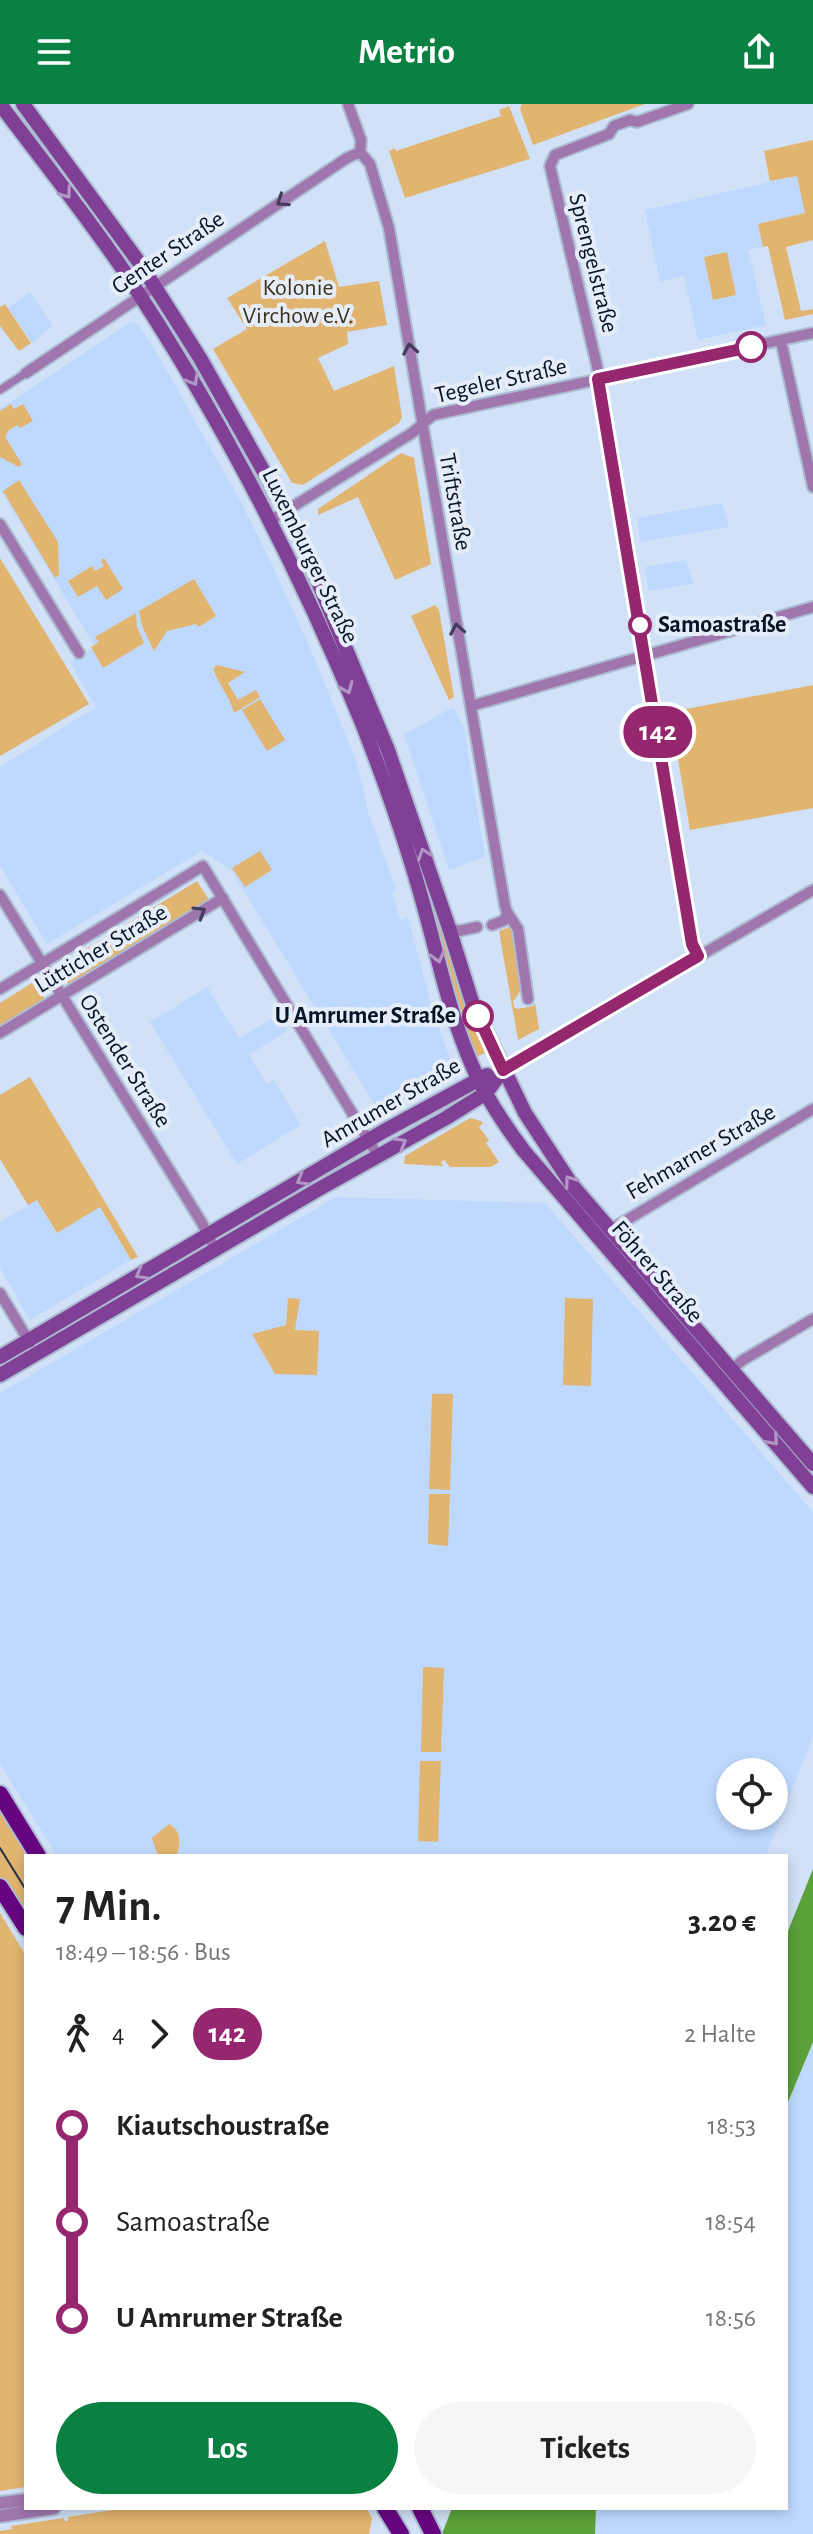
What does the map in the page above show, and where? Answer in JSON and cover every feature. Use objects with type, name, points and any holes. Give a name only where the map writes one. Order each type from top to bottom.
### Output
[{"type":"main road","name":"Luxemburger Straße","points":[[0,104],[126,274],[233,448],[271,520],[381,753],[458,1029],[478,1078]]},
{"type":"main road","name":"Luxemburger Straße","points":[[23,104],[155,286],[287,511],[337,622],[381,753],[449,928],[473,1005],[503,1070]]},
{"type":"main road","name":"Amrumer Straße","points":[[0,1375],[32,1347],[208,1235],[478,1078],[503,1070]]},
{"type":"main road","name":"Amrumer Straße","points":[[0,1357],[32,1347],[215,1249],[378,1156],[486,1093],[503,1070]]},
{"type":"main road","name":"Föhrer Straße","points":[[503,1070],[525,1113],[564,1174],[813,1464]]},
{"type":"main road","name":"Föhrer Straße","points":[[478,1078],[524,1151],[813,1487]]},
{"type":"main road","points":[[0,1794],[37,1854]]},
{"type":"main road","points":[[0,1887],[24,1925]]},
{"type":"main road","points":[[386,2510],[398,2533]]},
{"type":"main road","points":[[421,2510],[432,2532]]},
{"type":"street","name":"Triftstraße","points":[[348,104],[361,140],[360,152],[370,164],[389,228],[507,912],[518,929],[528,999]]},
{"type":"street","name":"Sprengelstraße","points":[[688,104],[637,122],[630,120],[614,126],[609,134],[561,151],[552,158],[550,166],[598,379],[692,944],[698,956]]},
{"type":"street","name":"Genter Straße","points":[[0,390],[360,152]]},
{"type":"street","name":"Tegeler Straße","points":[[271,520],[422,426],[433,415],[813,333]]},
{"type":"street","points":[[781,341],[813,487]]},
{"type":"street","points":[[1,526],[79,653]]},
{"type":"street","points":[[471,706],[813,607]]},
{"type":"street","name":"Lütticher Straße","points":[[0,989],[203,866],[223,898],[0,1033]]},
{"type":"street","points":[[503,1070],[813,890]]},
{"type":"street","name":"Ostender Straße","points":[[0,895],[215,1249]]},
{"type":"street","points":[[223,898],[378,1156]]},
{"type":"street","points":[[492,925],[505,920],[507,912]]},
{"type":"street","points":[[449,928],[459,931],[477,927]]},
{"type":"street","name":"Fehmarner Straße","points":[[610,1230],[813,1109]]},
{"type":"street","points":[[0,1293],[32,1347]]},
{"type":"street","points":[[731,1370],[813,1319]]},
{"type":"street","points":[[0,2503],[24,2500]]},
{"type":"street","points":[[0,2516],[40,2510]]},
{"type":"shaded area","points":[[797,176],[806,213],[758,224],[763,247],[748,250],[766,325],[698,340],[684,276],[660,282],[645,210]]},
{"type":"shaded area","points":[[30,292],[53,326],[32,343],[8,308]]},
{"type":"shaded area","points":[[131,322],[138,324],[154,348],[243,506],[273,567],[357,763],[369,815],[396,889],[392,892],[400,920],[408,917],[433,1011],[454,1071],[381,1115],[231,870],[202,851],[47,944],[0,866],[0,767],[96,707],[70,662],[95,647],[0,489],[0,409]]},
{"type":"shaded area","points":[[722,503],[729,527],[641,542],[637,518]]},
{"type":"shaded area","points":[[686,560],[693,584],[649,591],[645,567]]},
{"type":"shaded area","points":[[451,708],[464,727],[485,857],[449,870],[404,735]]},
{"type":"shaded area","points":[[207,987],[239,1038],[277,1016],[287,1031],[249,1055],[267,1084],[274,1080],[301,1125],[237,1164],[150,1022]]},
{"type":"shaded area","points":[[336,1197],[545,1203],[813,1512],[813,1736],[788,1800],[788,1758],[716,1758],[716,1830],[776,1830],[767,1854],[56,1854],[0,1764],[0,1393]]},
{"type":"shaded area","points":[[37,1200],[57,1233],[100,1207],[131,1260],[30,1320],[0,1268],[0,1222]]},
{"type":"shaded area","points":[[813,1869],[813,2042],[788,2102],[788,1931]]},
{"type":"shaded area","points":[[813,2042],[813,2534],[595,2534],[596,2510],[788,2510],[788,2102]]},
{"type":"shaded area","points":[[451,2510],[596,2510],[595,2534],[442,2534]]},
{"type":"green space","points":[[522,104],[645,104],[533,145],[520,109]]},
{"type":"green space","points":[[509,106],[530,159],[405,198],[389,151],[501,116],[499,110]]},
{"type":"green space","points":[[813,140],[813,240],[786,247],[801,311],[813,309],[813,314],[785,320],[768,246],[763,247],[758,224],[805,213],[797,176],[770,181],[764,151]]},
{"type":"green space","name":"Kolonie Virchow e.V.","points":[[325,241],[339,287],[379,281],[387,325],[347,332],[348,344],[318,358],[334,391],[394,366],[402,417],[399,423],[303,485],[292,483],[213,349],[247,329],[227,298]]},
{"type":"green space","points":[[727,252],[736,295],[713,300],[704,257]]},
{"type":"green space","points":[[5,304],[31,343],[19,351],[0,326],[0,307]]},
{"type":"green space","points":[[11,404],[14,409],[23,404],[33,421],[9,430],[5,437],[22,464],[19,467],[0,457],[0,411]]},
{"type":"green space","points":[[401,453],[414,458],[431,564],[395,580],[358,497],[318,515],[318,509]]},
{"type":"green space","points":[[19,480],[58,542],[59,575],[55,578],[3,491]]},
{"type":"green space","points":[[0,558],[89,704],[0,756]]},
{"type":"green space","points":[[104,558],[123,589],[106,600],[97,586],[78,597],[68,581],[92,566],[95,571],[104,566],[101,560]]},
{"type":"green space","points":[[194,579],[216,616],[199,627],[196,624],[167,631],[154,651],[142,626],[139,611]]},
{"type":"green space","points":[[435,605],[439,610],[454,697],[449,700],[411,616]]},
{"type":"green space","points":[[136,613],[137,627],[144,643],[103,668],[91,647],[99,642],[95,637]]},
{"type":"green space","points":[[217,665],[245,672],[228,683],[238,700],[256,690],[260,697],[234,713],[213,669]]},
{"type":"green space","points":[[813,685],[813,808],[690,830],[670,712]]},
{"type":"green space","points":[[260,699],[285,740],[267,751],[242,710]]},
{"type":"green space","points":[[392,777],[460,991],[485,1053],[476,1057],[389,778]]},
{"type":"green space","points":[[260,851],[272,870],[245,887],[232,868]]},
{"type":"green space","points":[[197,881],[209,900],[69,985],[58,966]]},
{"type":"green space","points":[[510,927],[520,957],[522,977],[513,1001],[514,1007],[533,1006],[535,1003],[539,1029],[518,1040],[499,931]]},
{"type":"green space","points":[[35,981],[45,999],[0,1027],[0,1003]]},
{"type":"green space","points":[[30,1077],[138,1257],[131,1260],[100,1207],[57,1233],[37,1200],[28,1205],[0,1159],[0,1095]]},
{"type":"green space","points":[[470,1118],[483,1123],[479,1127],[499,1162],[491,1167],[450,1167],[444,1160],[441,1162],[443,1166],[404,1164],[405,1156]]},
{"type":"green space","points":[[288,1298],[300,1299],[295,1330],[319,1331],[317,1375],[275,1374],[252,1334],[286,1325]]},
{"type":"green space","points":[[565,1298],[593,1299],[591,1386],[563,1385]]},
{"type":"green space","points":[[432,1394],[453,1394],[450,1490],[429,1489]]},
{"type":"green space","points":[[429,1494],[450,1494],[448,1546],[428,1544]]},
{"type":"green space","points":[[423,1667],[444,1668],[441,1752],[421,1752]]},
{"type":"green space","points":[[420,1761],[441,1761],[438,1842],[418,1841]]},
{"type":"green space","points":[[0,1809],[28,1854],[24,1854],[24,1915],[0,1877]]},
{"type":"green space","points":[[169,1824],[178,1834],[177,1854],[157,1854],[152,1838]]},
{"type":"green space","points":[[0,1913],[24,1953],[24,2487],[0,2491]]},
{"type":"green space","points":[[112,2510],[367,2510],[372,2518],[369,2534],[0,2534],[0,2531],[12,2529],[11,2526],[64,2518],[68,2521],[68,2517]]},
{"type":"tram line","points":[[0,1848],[24,1887]]},
{"type":"bus line","name":"142","points":[[478,1016],[503,1070],[698,956],[692,944],[598,379],[751,347]]},
{"type":"place","name":"Samoastraße","points":[[640,625]]},
{"type":"place","name":"U Amrumer Straße","points":[[478,1016]]}]
